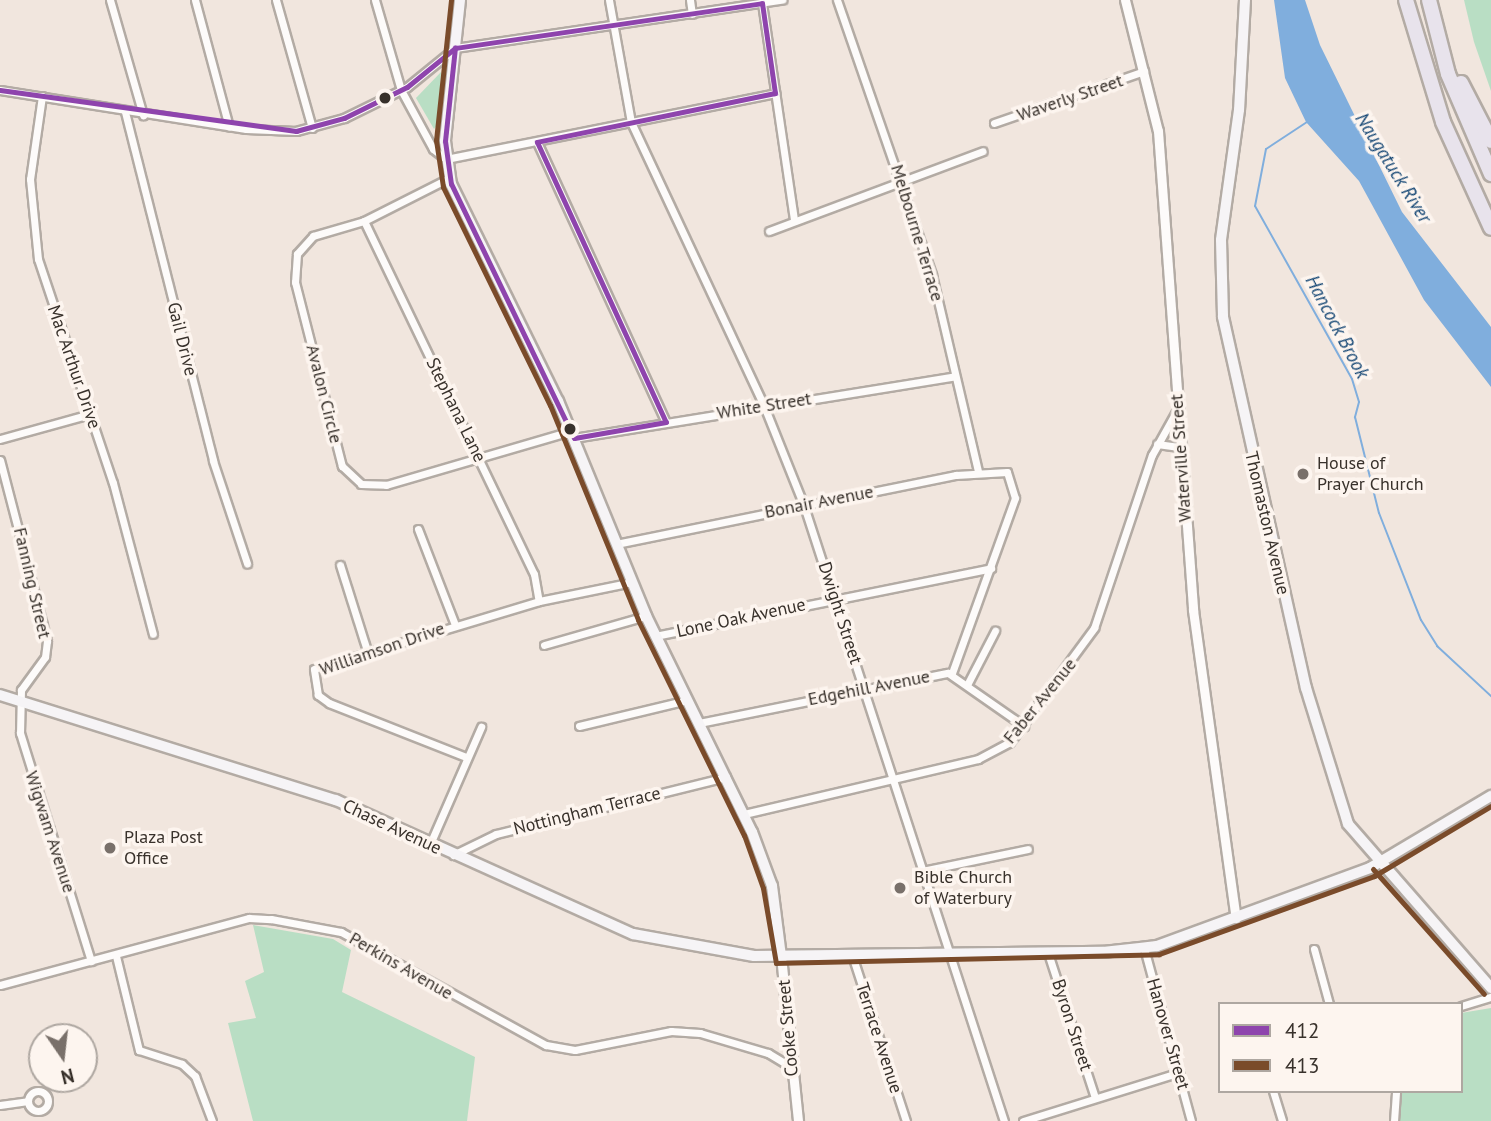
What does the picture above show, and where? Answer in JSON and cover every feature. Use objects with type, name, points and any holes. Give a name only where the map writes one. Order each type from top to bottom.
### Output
[{"type":"highway","points":[[1406,0],[1443,122],[1491,228]]},
{"type":"highway","points":[[1429,0],[1448,74],[1491,174]]},
{"type":"highway","points":[[1435,0],[1457,76],[1491,141]]},
{"type":"main road","name":"Cooke Street","points":[[460,0],[446,159],[449,178],[572,434],[655,636],[744,814],[770,878],[781,956]]},
{"type":"main road","name":"Thomaston Avenue","points":[[1245,0],[1238,124],[1220,254],[1228,361],[1332,789],[1351,829],[1491,988]]},
{"type":"main road","name":"Chase Avenue","points":[[0,695],[318,794],[646,939],[701,951],[781,956],[1048,953],[1144,948],[1236,918],[1380,863],[1491,796]]},
{"type":"street","points":[[110,0],[143,115]]},
{"type":"street","points":[[195,0],[229,127]]},
{"type":"street","points":[[276,0],[312,128]]},
{"type":"street","points":[[375,0],[401,90],[433,149],[446,159],[775,93]]},
{"type":"street","name":"Dwight Street","points":[[609,0],[631,122],[764,406],[804,506],[1004,1121]]},
{"type":"street","points":[[690,0],[692,14]]},
{"type":"street","points":[[0,90],[229,127],[312,128],[401,90],[455,48],[782,0]]},
{"type":"street","name":"Melbourne Terrace","points":[[837,0],[902,183],[978,471]]},
{"type":"street","name":"Waterville Street","points":[[1125,0],[1159,143],[1180,447],[1210,760],[1236,918]]},
{"type":"street","points":[[761,3],[794,221]]},
{"type":"street","name":"Waverly Street","points":[[994,123],[1144,71]]},
{"type":"street","name":"Mac Arthur Drive","points":[[42,96],[32,152],[33,229],[47,292],[90,414],[153,634]]},
{"type":"street","name":"Gail Drive","points":[[125,112],[213,461],[247,563]]},
{"type":"street","points":[[537,142],[666,422]]},
{"type":"street","points":[[769,231],[983,151]]},
{"type":"street","name":"Avalon Circle","points":[[449,178],[364,221],[313,236],[293,267],[342,466],[361,484],[386,485],[478,456],[572,434]]},
{"type":"street","name":"Stephana Lane","points":[[364,221],[534,574],[539,601]]},
{"type":"street","name":"White Street","points":[[572,434],[666,422],[955,376]]},
{"type":"street","name":"Faber Avenue","points":[[744,814],[893,781],[988,756],[1024,726],[1094,628],[1157,444],[1177,410]]},
{"type":"street","points":[[0,439],[90,414]]},
{"type":"street","points":[[1157,444],[1180,447]]},
{"type":"street","name":"Fanning Street","points":[[0,460],[48,645],[19,700]]},
{"type":"street","name":"Bonair Avenue","points":[[616,544],[978,471],[1007,472],[1016,485],[991,568]]},
{"type":"street","points":[[418,529],[455,625]]},
{"type":"street","points":[[340,565],[368,654]]},
{"type":"street","points":[[952,673],[991,568]]},
{"type":"street","name":"Lone Oak Avenue","points":[[655,636],[835,597],[991,568]]},
{"type":"street","name":"Williamson Drive","points":[[466,757],[317,695],[314,669],[539,601],[632,582]]},
{"type":"street","points":[[544,645],[646,615]]},
{"type":"street","points":[[968,683],[995,631]]},
{"type":"street","name":"Edgehill Avenue","points":[[699,723],[952,673],[1024,726]]},
{"type":"street","name":"Wigwam Avenue","points":[[19,700],[22,743],[91,961]]},
{"type":"street","points":[[579,726],[687,700]]},
{"type":"street","points":[[430,844],[481,727]]},
{"type":"street","name":"Nottingham Terrace","points":[[453,855],[496,834],[726,777]]},
{"type":"street","points":[[922,871],[1028,849]]},
{"type":"street","name":"Perkins Avenue","points":[[0,985],[116,956],[249,918],[308,923],[349,936],[547,1045],[575,1049],[691,1032],[734,1041],[791,1067]]},
{"type":"street","name":"Hanover Street","points":[[1144,948],[1180,1072],[1191,1121]]},
{"type":"street","points":[[1314,949],[1328,1002]]},
{"type":"street","name":"Byron Street","points":[[1048,953],[1095,1098]]},
{"type":"street","name":"Terrace Avenue","points":[[852,955],[906,1121]]},
{"type":"street","points":[[116,956],[139,1049],[181,1064],[195,1076],[212,1121]]},
{"type":"street","name":"Cooke Street","points":[[781,956],[798,1121]]},
{"type":"street","points":[[1463,1005],[1491,997]]},
{"type":"street","points":[[1023,1121],[1180,1072]]},
{"type":"street","points":[[1274,1093],[1282,1121]]},
{"type":"street","points":[[1394,1121],[1396,1093]]},
{"type":"street","points":[[0,1105],[28,1101]]},
{"type":"green space","points":[[1464,0],[1491,0],[1491,91],[1474,42]]},
{"type":"green space","points":[[441,72],[438,124],[434,129],[416,98]]},
{"type":"green space","points":[[253,925],[333,939],[351,950],[342,992],[475,1057],[467,1121],[253,1121],[228,1023],[256,1018],[245,981],[264,972]]},
{"type":"green space","points":[[1491,1008],[1491,1121],[1399,1121],[1402,1093],[1463,1093],[1463,1013]]},
{"type":"water","points":[[1274,0],[1305,0],[1320,45],[1402,212],[1491,327],[1491,387],[1424,300],[1359,181],[1306,122],[1285,78]]},
{"type":"waterway","name":"Hancock Brook","points":[[1307,122],[1266,149],[1255,206],[1352,379],[1359,402],[1355,417],[1379,513],[1421,620],[1437,646],[1491,696]]},
{"type":"transit line","name":"413","points":[[451,0],[436,140],[443,187],[550,405],[638,620],[744,835],[763,888],[776,963],[1159,954],[1374,876],[1491,806]]},
{"type":"transit line","name":"412","points":[[762,3],[775,93],[537,142],[666,422],[574,438],[451,184],[445,141],[455,48],[762,3]]},
{"type":"transit line","name":"412","points":[[0,90],[296,131],[344,118],[407,87],[455,48]]},
{"type":"transit line","name":"413","points":[[1373,869],[1484,994]]},
{"type":"place","name":"House of Prayer Church","points":[[1303,474]]},
{"type":"place","name":"Plaza Post Office","points":[[110,848]]},
{"type":"place","name":"Bible Church of Waterbury","points":[[900,888]]},
{"type":"water label","name":"Naugatuck River","points":[[1393,168]]}]
